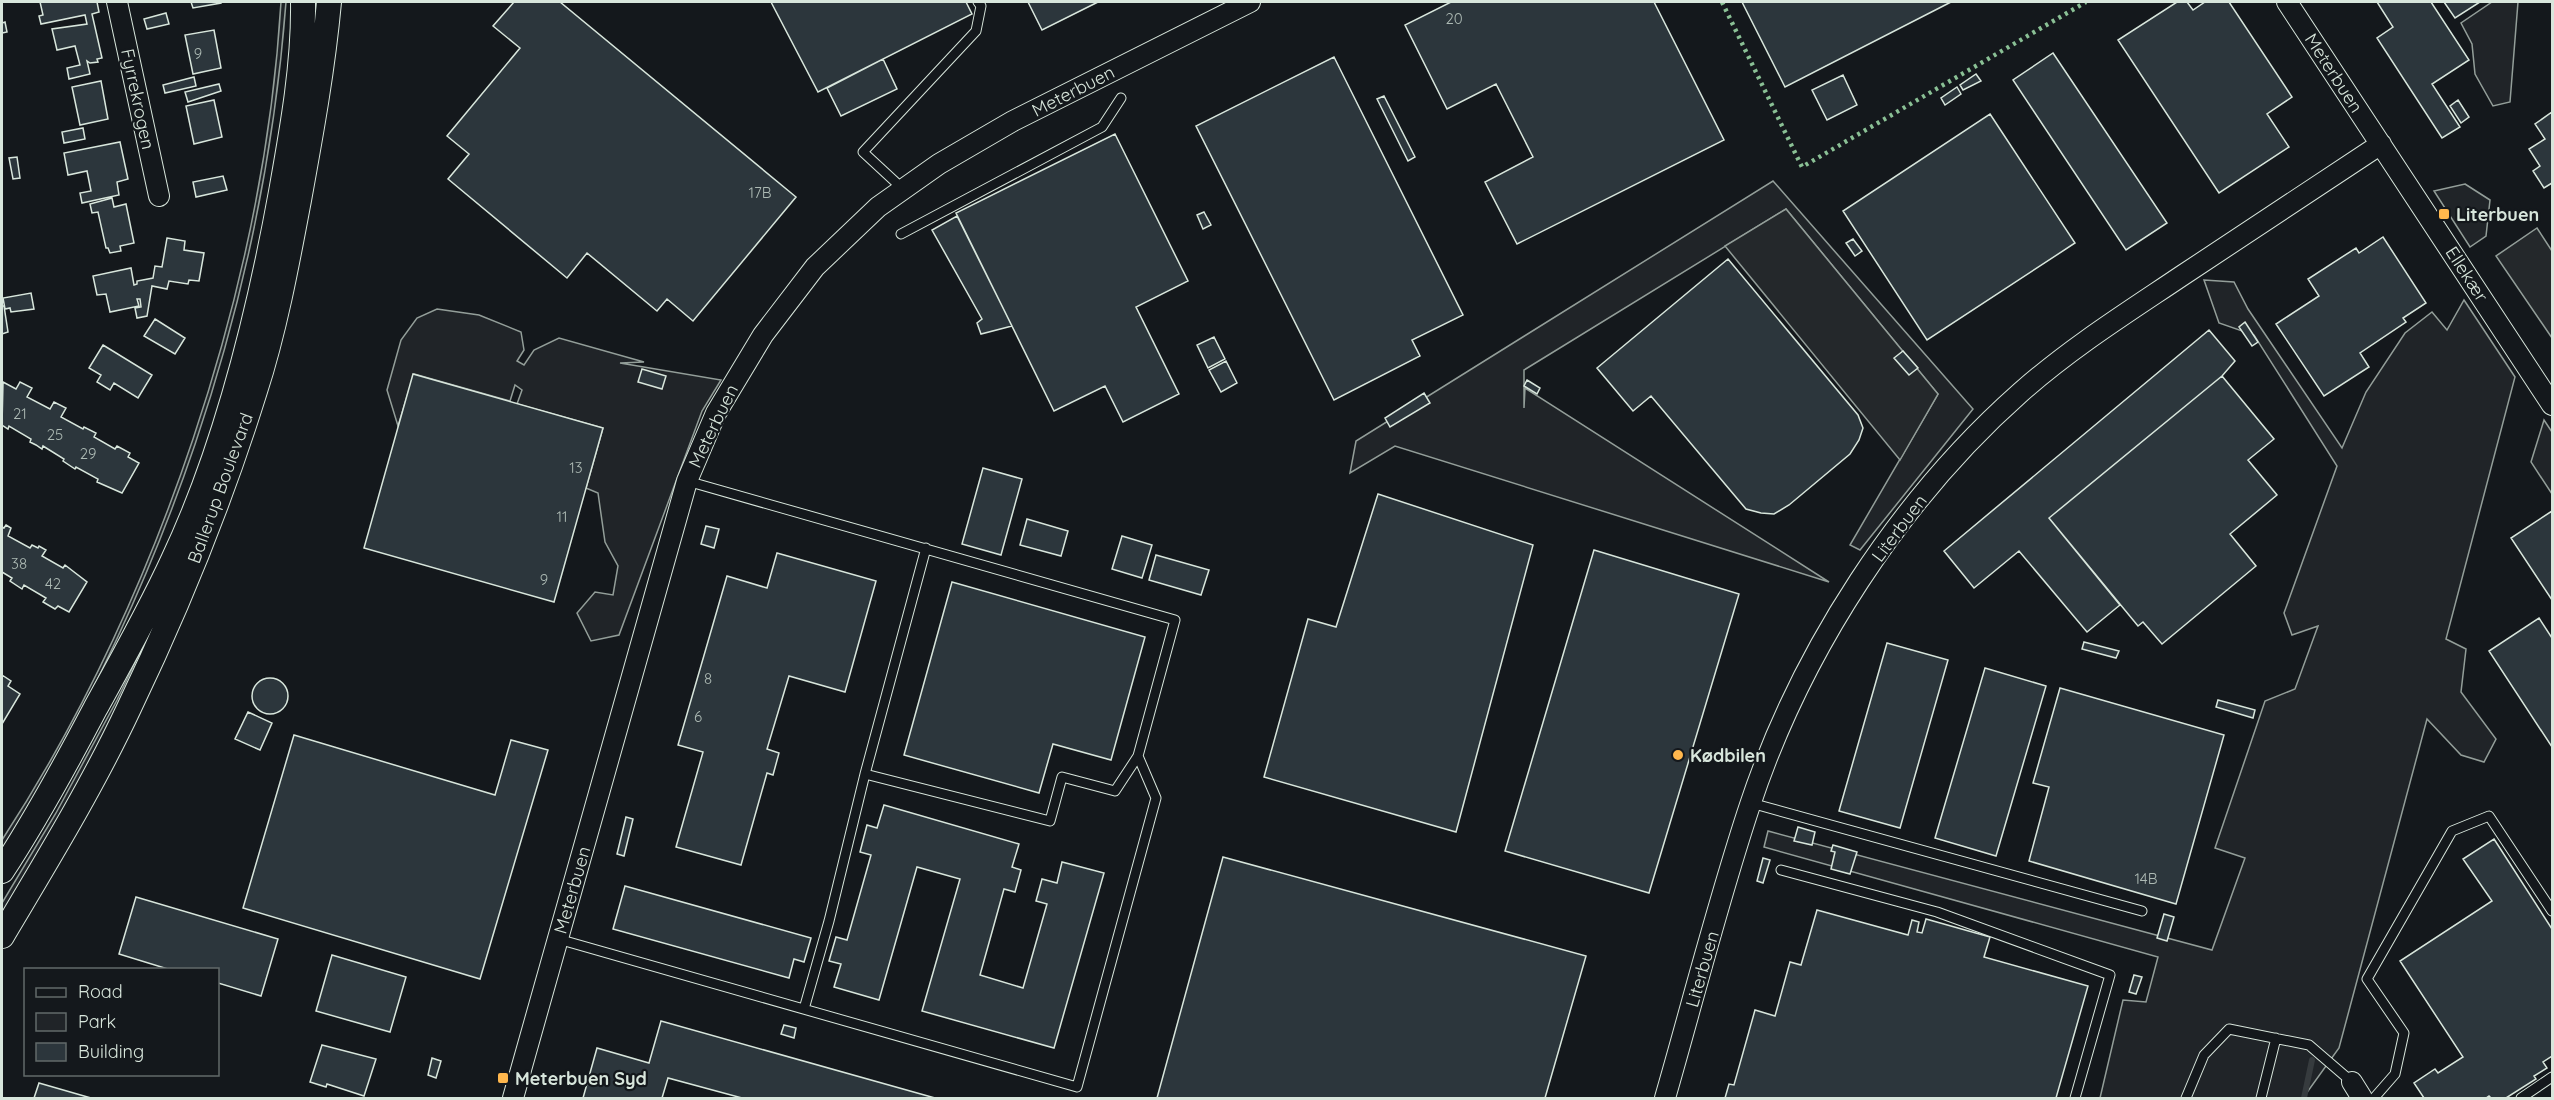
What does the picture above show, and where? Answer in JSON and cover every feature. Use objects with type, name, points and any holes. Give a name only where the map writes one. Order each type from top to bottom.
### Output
[{"type":"street","name":"Fyrrekrogen","points":[[117,2],[159,196]]},
{"type":"street","name":"Ballerup Boulevard","points":[[2,871],[37,818],[174,559],[203,486],[237,382],[268,259],[294,118],[303,2]]},
{"type":"street","name":"Ballerup Boulevard","points":[[2,936],[63,833],[128,710],[181,594],[221,492],[256,389],[288,261],[311,134],[328,2]]},
{"type":"street","name":"Meterbuen","points":[[513,1098],[687,481],[716,412],[763,335],[815,267],[879,207],[939,164],[1013,122],[1250,2]]},
{"type":"street","name":"Meterbuen","points":[[2287,2],[2381,144]]},
{"type":"street","name":"Ellekær","points":[[2381,144],[2553,405]]},
{"type":"street","name":"Literbuen","points":[[1665,1098],[1751,803],[1788,709],[1841,608],[1894,530],[1954,459],[2020,393],[2080,344],[2381,144]]},
{"type":"lane","points":[[903,189],[863,152],[975,32],[981,6],[978,2]]},
{"type":"lane","points":[[901,234],[1102,127],[1121,98]]},
{"type":"lane","points":[[687,481],[1175,620],[1138,756],[1115,791],[1062,777],[1050,821],[865,774]]},
{"type":"lane","points":[[804,1009],[926,548]]},
{"type":"lane","points":[[558,939],[1077,1087],[1156,798],[1138,756]]},
{"type":"lane","points":[[1751,803],[2142,911]]},
{"type":"lane","points":[[2374,1098],[2395,1074],[2404,1033],[2367,979],[2452,831],[2489,816],[2553,911]]},
{"type":"lane","points":[[1781,870],[1937,912],[2110,975],[2075,1098]]},
{"type":"lane","points":[[2186,1098],[2204,1055],[2229,1029],[2309,1045],[2357,1090]]},
{"type":"lane","points":[[2261,1098],[2276,1038]]},
{"type":"lane","points":[[2521,1098],[2553,1077]]},
{"type":"green space","points":[[281,2],[286,2],[274,115],[254,226],[228,336],[195,443],[156,549],[111,652],[59,752],[2,850],[2,840],[58,747],[109,649],[154,545],[193,438],[226,329],[252,219],[270,110]]},
{"type":"green space","points":[[312,2],[320,2],[222,469],[109,730],[2,916],[2,903],[56,813],[117,700],[145,642],[210,482]]},
{"type":"green space","points":[[2492,2],[2518,2],[2510,102],[2493,106],[2475,74],[2472,44],[2461,23]]},
{"type":"green space","points":[[1773,181],[1973,409],[1860,550],[1850,545],[1938,394],[1786,209],[1524,370],[1524,408],[1525,388],[1829,582],[1395,446],[1350,473],[1356,441]]},
{"type":"green space","points":[[2465,184],[2490,200],[2486,236],[2470,247],[2434,191]]},
{"type":"green space","points":[[2204,280],[2234,282],[2248,309],[2342,448],[2366,392],[2405,333],[2432,312],[2447,330],[2464,300],[2515,377],[2446,639],[2466,649],[2461,692],[2496,739],[2484,762],[2461,755],[2427,719],[2339,1048],[2303,1098],[2100,1098],[2123,1000],[2146,1002],[2158,957],[1764,847],[1768,831],[2212,950],[2245,858],[2215,848],[2265,701],[2295,689],[2318,626],[2292,635],[2284,613],[2337,466],[2254,335],[2219,323]]},
{"type":"green space","points":[[437,309],[479,315],[521,332],[524,350],[517,361],[524,365],[534,350],[559,338],[644,362],[620,363],[721,380],[702,411],[619,635],[591,641],[577,613],[595,592],[613,595],[618,566],[605,542],[598,493],[586,488],[603,428],[517,404],[522,390],[515,385],[510,401],[414,374],[398,426],[387,390],[401,340],[417,318]]},
{"type":"green space","points":[[2544,420],[2552,432],[2552,494],[2531,462]]},
{"type":"shaded area","points":[[1786,209],[1938,394],[1900,460],[1725,246]]},
{"type":"shaded area","points":[[2537,228],[2552,251],[2552,338],[2496,256]]},
{"type":"building","points":[[40,2],[97,2],[99,12],[92,14],[102,58],[97,59],[98,62],[87,61],[90,74],[69,79],[67,68],[80,65],[75,46],[57,50],[52,29],[87,24],[85,15],[41,24],[39,16],[43,15]]},
{"type":"building","points":[[191,2],[221,2],[221,3],[193,8]]},
{"type":"building","points":[[514,2],[560,2],[796,197],[693,321],[667,299],[657,311],[587,253],[567,278],[448,179],[469,154],[447,136],[520,48],[493,26]]},
{"type":"building","points":[[771,2],[966,2],[972,14],[818,92]]},
{"type":"building","points":[[1028,2],[1098,2],[1042,30]]},
{"type":"building","points":[[1451,2],[1654,2],[1724,140],[1517,244],[1485,182],[1533,157],[1496,84],[1447,109],[1405,25]]},
{"type":"building","points":[[1742,2],[1951,2],[1785,87]]},
{"type":"building","points":[[2177,2],[2187,2],[2193,10],[2205,2],[2229,2],[2292,97],[2267,114],[2289,147],[2219,193],[2118,40]]},
{"type":"building","points":[[2377,2],[2431,2],[2469,60],[2432,84],[2460,127],[2442,138],[2377,38],[2393,27]]},
{"type":"building","points":[[2444,2],[2480,2],[2455,18]]},
{"type":"building","points":[[166,13],[169,24],[147,29],[144,19]]},
{"type":"building","points":[[5,22],[7,32],[2,33],[2,23]]},
{"type":"building","points":[[214,30],[221,68],[193,74],[185,35]]},
{"type":"building","points":[[2053,53],[2167,223],[2126,250],[2013,80]]},
{"type":"building","points":[[1334,57],[1463,315],[1412,340],[1420,356],[1334,400],[1196,126]]},
{"type":"building","points":[[883,59],[897,89],[841,116],[827,88]]},
{"type":"building","points":[[1976,74],[1981,81],[1963,90],[1960,85]]},
{"type":"building","points":[[1843,75],[1857,105],[1827,120],[1812,90]]},
{"type":"building","points":[[194,77],[196,86],[165,93],[163,85]]},
{"type":"building","points":[[101,81],[108,119],[80,125],[72,87]]},
{"type":"building","points":[[219,84],[221,91],[188,102],[185,92]]},
{"type":"building","points":[[1957,87],[1961,94],[1945,105],[1941,98]]},
{"type":"building","points":[[1384,96],[1415,157],[1408,161],[1377,99]]},
{"type":"building","points":[[214,100],[222,137],[194,144],[186,106]]},
{"type":"building","points":[[2458,100],[2469,117],[2461,123],[2450,106]]},
{"type":"building","points":[[2552,112],[2552,183],[2544,188],[2533,171],[2540,166],[2529,149],[2545,139],[2535,124]]},
{"type":"building","points":[[1990,114],[2075,243],[1927,340],[1843,211]]},
{"type":"building","points":[[83,128],[85,139],[64,143],[62,132]]},
{"type":"building","points":[[1115,134],[1188,281],[1136,307],[1179,394],[1123,422],[1105,386],[1054,411],[956,213]]},
{"type":"building","points":[[120,142],[128,179],[117,182],[119,195],[82,203],[80,193],[91,191],[87,171],[68,175],[64,153]]},
{"type":"building","points":[[17,157],[20,178],[13,179],[9,158]]},
{"type":"building","points":[[223,176],[227,190],[196,197],[193,182]]},
{"type":"building","points":[[112,198],[114,207],[126,204],[134,243],[120,246],[121,251],[110,253],[106,248],[98,212],[92,213],[90,204]]},
{"type":"building","points":[[1204,212],[1211,225],[1203,229],[1197,215]]},
{"type":"building","points":[[957,216],[1012,326],[981,334],[977,323],[982,319],[932,230]]},
{"type":"building","points":[[2383,237],[2426,303],[2403,318],[2406,322],[2360,353],[2369,367],[2324,396],[2276,324],[2319,296],[2308,279],[2356,248],[2359,253]]},
{"type":"building","points":[[167,238],[185,241],[184,250],[204,253],[199,281],[189,280],[188,284],[169,281],[167,289],[152,286],[147,316],[137,318],[135,308],[141,307],[140,299],[137,299],[139,306],[110,312],[106,294],[97,295],[93,276],[131,268],[134,285],[137,281],[153,278],[155,266],[162,267]]},
{"type":"building","points":[[1853,239],[1862,251],[1855,256],[1846,243]]},
{"type":"building","points":[[1728,259],[1858,415],[1863,428],[1850,454],[1789,505],[1774,514],[1746,509],[1651,396],[1633,411],[1597,368]]},
{"type":"building","points":[[31,293],[34,309],[11,312],[10,308],[5,309],[3,298]]},
{"type":"building","points":[[2,306],[4,306],[8,332],[2,334]]},
{"type":"building","points":[[155,319],[185,338],[175,354],[144,336]]},
{"type":"building","points":[[2245,322],[2258,342],[2252,346],[2239,327]]},
{"type":"building","points":[[2209,330],[2235,361],[2222,376],[2049,518],[2120,605],[2087,632],[2019,551],[1974,588],[1944,551]]},
{"type":"building","points":[[1214,337],[1225,359],[1208,368],[1197,345]]},
{"type":"building","points":[[103,345],[152,375],[138,398],[114,383],[110,390],[97,382],[101,375],[89,368]]},
{"type":"building","points":[[1903,351],[1918,368],[1909,375],[1894,358]]},
{"type":"building","points":[[1226,361],[1237,383],[1221,392],[1209,370]]},
{"type":"building","points":[[642,369],[666,376],[662,389],[638,382]]},
{"type":"building","points":[[413,374],[603,428],[554,602],[364,548]]},
{"type":"building","points":[[2222,376],[2274,439],[2248,460],[2277,495],[2230,534],[2256,566],[2162,644],[2143,622],[2138,626],[2049,518]]},
{"type":"building","points":[[1527,380],[1540,388],[1537,394],[1524,386]]},
{"type":"building","points":[[3,382],[16,389],[20,382],[32,388],[27,397],[50,409],[54,402],[66,408],[61,417],[96,433],[94,437],[115,449],[117,446],[130,453],[128,457],[139,463],[122,493],[97,482],[98,479],[76,467],[75,469],[43,446],[42,449],[30,442],[31,439],[9,426],[8,429],[2,425]]},
{"type":"building","points":[[1424,393],[1430,403],[1390,427],[1385,418]]},
{"type":"building","points":[[983,468],[1022,479],[1001,555],[962,544]]},
{"type":"building","points":[[1378,494],[1533,545],[1456,832],[1264,777],[1308,619],[1336,627]]},
{"type":"building","points":[[2552,511],[2552,600],[2511,538]]},
{"type":"building","points":[[1027,519],[1068,531],[1061,556],[1020,545]]},
{"type":"building","points":[[6,525],[11,528],[8,536],[30,548],[32,545],[46,550],[42,556],[63,568],[65,565],[87,582],[69,612],[58,606],[55,609],[43,602],[46,598],[24,585],[22,589],[10,581],[12,578],[2,572],[2,527]]},
{"type":"building","points":[[706,526],[719,529],[714,548],[701,544]]},
{"type":"building","points":[[1122,536],[1152,545],[1142,578],[1112,569]]},
{"type":"building","points":[[1594,550],[1739,594],[1649,893],[1505,851]]},
{"type":"building","points":[[777,553],[876,581],[845,692],[789,676],[767,749],[779,753],[773,775],[767,773],[741,865],[676,847],[703,752],[678,745],[727,576],[767,588]]},
{"type":"building","points":[[1156,555],[1209,570],[1201,595],[1149,580]]},
{"type":"building","points":[[952,582],[1145,637],[1111,760],[1053,744],[1039,793],[904,755]]},
{"type":"building","points":[[2539,618],[2552,638],[2552,747],[2489,651]]},
{"type":"building","points":[[2084,642],[2119,651],[2116,658],[2082,649]]},
{"type":"building","points":[[1887,643],[1948,660],[1900,828],[1839,811]]},
{"type":"building","points":[[1985,668],[2046,686],[1996,856],[1935,838]]},
{"type":"building","points":[[2,675],[11,681],[8,686],[20,694],[2,724]]},
{"type":"building","points":[[270,678],[283,683],[288,696],[283,709],[270,714],[257,709],[252,696],[257,683]]},
{"type":"building","points":[[2060,688],[2224,735],[2176,904],[2029,861],[2049,787],[2033,783]]},
{"type":"building","points":[[2218,700],[2255,710],[2253,718],[2216,707]]},
{"type":"building","points":[[248,712],[272,723],[260,750],[235,739]]},
{"type":"building","points":[[294,735],[495,795],[511,740],[548,750],[480,979],[243,908]]},
{"type":"building","points":[[884,805],[1019,844],[1012,867],[1021,870],[1015,892],[1004,889],[980,975],[1023,988],[1047,904],[1036,901],[1042,879],[1057,883],[1062,862],[1104,873],[1054,1048],[922,1011],[960,879],[917,867],[879,1000],[834,987],[841,964],[829,961],[836,937],[847,940],[871,855],[860,852],[867,825],[877,828]]},
{"type":"building","points":[[626,817],[633,819],[624,856],[617,854]]},
{"type":"building","points":[[1798,827],[1815,832],[1812,845],[1794,841]]},
{"type":"building","points":[[2494,839],[2552,929],[2552,1056],[2543,1062],[2547,1068],[2534,1076],[2536,1079],[2506,1098],[2489,1096],[2486,1098],[2424,1098],[2414,1083],[2435,1069],[2438,1073],[2463,1057],[2400,961],[2492,901],[2463,859]]},
{"type":"building","points":[[1833,845],[1857,852],[1850,874],[1831,869],[1835,852],[1831,851]]},
{"type":"building","points":[[1223,857],[1586,956],[1545,1098],[1157,1098]]},
{"type":"building","points":[[1763,858],[1770,860],[1763,883],[1757,881]]},
{"type":"building","points":[[625,886],[811,938],[804,962],[794,959],[789,978],[613,929]]},
{"type":"building","points":[[136,897],[278,939],[261,996],[219,983],[219,968],[164,968],[119,954]]},
{"type":"building","points":[[1817,910],[1908,935],[1912,920],[1919,922],[1917,932],[1922,933],[1926,919],[1990,937],[1984,957],[2088,986],[2056,1098],[1725,1098],[1729,1084],[1734,1085],[1755,1010],[1775,1016],[1790,962],[1801,965]]},
{"type":"building","points":[[2164,914],[2174,917],[2167,941],[2157,938]]},
{"type":"building","points":[[332,955],[406,977],[390,1032],[316,1011]]},
{"type":"building","points":[[2134,975],[2142,977],[2136,994],[2129,992]]},
{"type":"building","points":[[661,1021],[935,1098],[742,1098],[668,1078],[662,1098],[583,1098],[597,1048],[649,1063]]},
{"type":"building","points":[[784,1025],[796,1028],[794,1038],[781,1034]]},
{"type":"building","points":[[322,1045],[376,1059],[364,1096],[327,1084],[326,1087],[310,1082]]},
{"type":"building","points":[[432,1058],[441,1061],[436,1078],[428,1075]]},
{"type":"building","points":[[39,1083],[91,1098],[34,1098]]},
{"type":"waterway","points":[[2304,1098],[2312,1060]]},
{"type":"hedge","points":[[1722,2],[1802,167],[2086,2]]},
{"type":"place","name":"Literbuen","points":[[2444,214]]},
{"type":"place","name":"Kødbilen","points":[[1678,755]]},
{"type":"place","name":"Meterbuen Syd","points":[[503,1078]]}]
